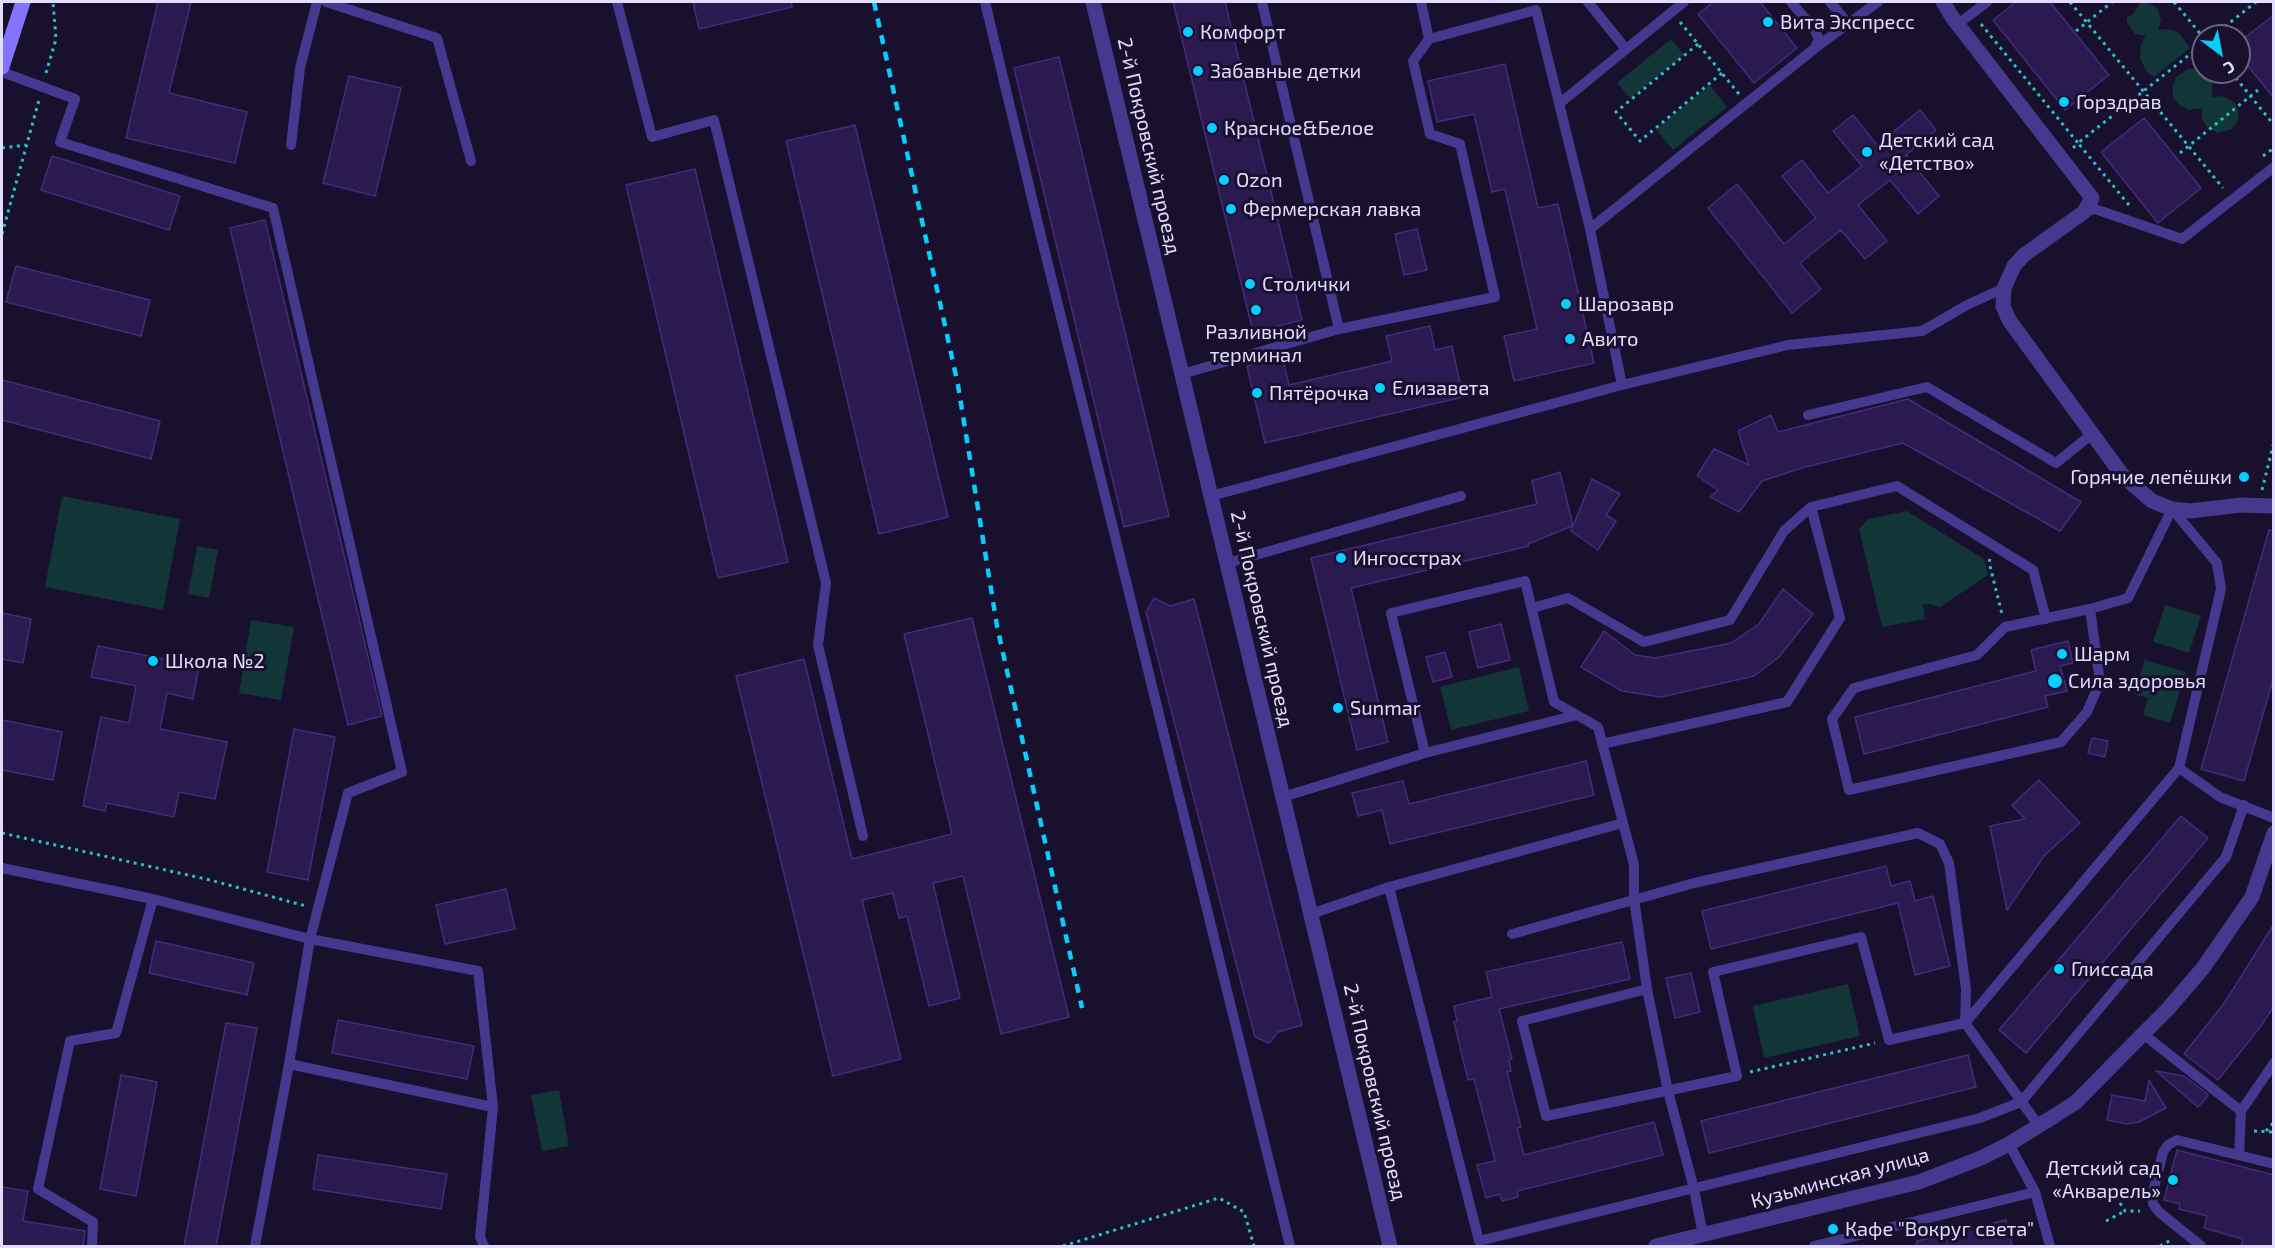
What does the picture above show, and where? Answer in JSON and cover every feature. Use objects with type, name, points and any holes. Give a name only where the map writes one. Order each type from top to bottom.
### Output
[{"type":"main road","points":[[2,69],[23,2]]},
{"type":"street","name":"2-й Покровский проезд","points":[[1094,2],[1390,1246]]},
{"type":"street","points":[[1943,2],[2092,198],[2084,212],[2024,255],[2014,266],[2004,288],[2003,306],[2009,320],[2123,476],[2152,501],[2172,509],[2190,511],[2241,505],[2266,506]]},
{"type":"street","name":"Кузьминская улица","points":[[1656,1246],[1676,1244],[1703,1235],[1919,1182],[1981,1158],[2009,1144],[2076,1102],[2167,1010],[2202,968],[2252,897],[2274,833]]},
{"type":"lane","points":[[291,145],[300,68],[317,2]]},
{"type":"lane","points":[[326,2],[437,38],[471,161]]},
{"type":"lane","points":[[617,2],[652,137],[714,120],[826,584],[818,645],[863,836]]},
{"type":"lane","points":[[985,2],[1046,260],[1290,1246]]},
{"type":"lane","points":[[1262,2],[1339,329]]},
{"type":"lane","points":[[1422,2],[1429,39]]},
{"type":"lane","points":[[1588,2],[1626,49]]},
{"type":"lane","points":[[1559,104],[1684,2]]},
{"type":"lane","points":[[1791,2],[1815,30],[1819,40],[1814,49]]},
{"type":"lane","points":[[1830,2],[1849,25]]},
{"type":"lane","points":[[1590,229],[1814,49],[1878,2]]},
{"type":"lane","points":[[1958,24],[1987,2]]},
{"type":"lane","points":[[1182,374],[1339,329],[1495,297],[1460,144],[1430,134],[1413,61],[1429,39],[1535,6],[1590,229],[1622,385]]},
{"type":"lane","points":[[2,69],[75,99],[60,142],[273,208],[402,772],[348,793],[310,939],[255,1246]]},
{"type":"lane","points":[[2084,212],[2095,209],[2182,239],[2274,167]]},
{"type":"lane","points":[[1211,496],[1622,385],[1788,345],[1923,331],[1967,305],[2004,288]]},
{"type":"lane","points":[[1808,415],[1927,387],[2056,463],[2092,434]]},
{"type":"lane","points":[[1532,608],[1568,598],[1644,642],[1730,620],[1784,531],[1811,507],[1897,486],[2033,570],[2046,619]]},
{"type":"lane","points":[[1228,562],[1461,496]]},
{"type":"lane","points":[[1602,744],[1786,702],[1840,618],[1811,507]]},
{"type":"lane","points":[[1647,989],[1522,1021],[1546,1116],[1737,1076],[1713,972],[1861,938],[1889,1040],[1965,1023],[2179,768],[2221,589],[2217,563],[2172,509],[2127,598],[2090,609],[2005,627],[1977,655],[1854,688],[1832,718],[1849,790],[2061,742],[2087,712],[2100,682],[2090,609]]},
{"type":"lane","points":[[1425,753],[1391,613],[1526,581],[1554,702],[1598,727],[1634,865],[1634,899],[1647,989],[1668,1091],[1694,1189],[1703,1235]]},
{"type":"lane","points":[[1283,797],[1425,753],[1577,715]]},
{"type":"lane","points":[[2179,768],[2220,797],[2274,818]]},
{"type":"lane","points":[[1389,887],[1479,1241],[1980,1118],[2021,1102],[2226,856],[2244,805]]},
{"type":"lane","points":[[1311,914],[1389,887],[1623,823]]},
{"type":"lane","points":[[1512,934],[1694,882],[1918,833],[1940,844],[1949,863],[1966,989],[1965,1023],[2039,1126]]},
{"type":"lane","points":[[2,868],[153,899],[310,939],[478,971],[493,1107],[481,1243]]},
{"type":"lane","points":[[92,1246],[93,1222],[38,1189],[70,1041],[116,1033],[153,899]]},
{"type":"lane","points":[[2143,1034],[2241,1111]]},
{"type":"lane","points":[[2239,1155],[2241,1111],[2274,1063]]},
{"type":"lane","points":[[289,1064],[493,1107]]},
{"type":"lane","points":[[2201,1246],[2159,1212],[2153,1204],[2152,1196],[2163,1152],[2168,1145],[2177,1140],[2274,1164]]},
{"type":"lane","points":[[2009,1144],[2035,1192],[2050,1246]]},
{"type":"lane","points":[[1814,1246],[2035,1192]]},
{"type":"path","points":[[2,234],[56,39],[53,2]]},
{"type":"path","points":[[2070,2],[2223,188],[2231,181]]},
{"type":"path","points":[[2076,31],[2112,2]]},
{"type":"path","points":[[2174,2],[2192,24]]},
{"type":"path","points":[[2228,24],[2256,2]]},
{"type":"path","points":[[1977,20],[2131,207]]},
{"type":"path","points":[[1682,25],[1743,98]]},
{"type":"path","points":[[1698,45],[1616,112],[1640,141],[1722,73]]},
{"type":"path","points":[[2062,157],[2191,53]]},
{"type":"path","points":[[2240,84],[2274,125]]},
{"type":"path","points":[[2180,153],[2259,90]]},
{"type":"path","points":[[2,148],[26,145]]},
{"type":"path","points":[[2257,161],[2274,148]]},
{"type":"path","points":[[2266,506],[2274,442]]},
{"type":"path","points":[[1995,547],[1989,562],[2005,627]]},
{"type":"path","points":[[2,833],[210,880],[318,909]]},
{"type":"path","points":[[1737,1076],[1889,1040]]},
{"type":"path","points":[[2266,1131],[2274,1122]]},
{"type":"path","points":[[2240,1129],[2274,1132]]},
{"type":"path","points":[[1063,1246],[1219,1198],[1244,1212],[1254,1246]]},
{"type":"path","points":[[2120,1203],[2125,1211]]},
{"type":"path","points":[[2106,1221],[2125,1211],[2159,1212]]},
{"type":"green space","points":[[2141,2],[2148,2],[2158,9],[2161,21],[2158,29],[2174,30],[2180,34],[2190,48],[2154,77],[2146,71],[2140,58],[2141,44],[2146,36],[2135,34],[2127,23],[2127,18],[2134,13]]},
{"type":"green space","points":[[1671,39],[1684,55],[1630,98],[1617,83]]},
{"type":"green space","points":[[2191,69],[2191,84],[2212,84],[2212,97],[2222,96],[2234,102],[2239,115],[2232,129],[2218,133],[2211,130],[2205,125],[2202,108],[2188,110],[2177,103],[2173,97],[2173,84],[2176,77]]},
{"type":"green space","points":[[1710,85],[1727,107],[1673,150],[1656,129]]},
{"type":"green space","points":[[62,496],[180,519],[163,610],[45,587]]},
{"type":"green space","points":[[1907,511],[1984,559],[1988,575],[1940,607],[1923,605],[1925,619],[1882,627],[1859,529],[1868,519]]},
{"type":"green space","points":[[197,546],[218,550],[209,598],[188,594]]},
{"type":"green space","points":[[2165,605],[2201,616],[2189,653],[2153,642]]},
{"type":"green space","points":[[251,620],[294,627],[281,700],[239,693]]},
{"type":"green space","points":[[2145,660],[2186,672],[2170,723],[2143,715],[2148,698],[2134,694]]},
{"type":"green space","points":[[1519,667],[1529,711],[1451,730],[1440,687]]},
{"type":"green space","points":[[1848,984],[1860,1036],[1764,1058],[1753,1006]]},
{"type":"green space","points":[[559,1090],[569,1146],[542,1151],[531,1095]]},
{"type":"building","points":[[158,2],[191,2],[169,93],[247,112],[235,163],[126,138]]},
{"type":"building","points":[[693,2],[791,2],[792,7],[699,29]]},
{"type":"building","points":[[1173,2],[1225,2],[1302,320],[1253,332]]},
{"type":"building","points":[[1713,2],[1760,2],[1797,48],[1754,83],[1698,14]]},
{"type":"building","points":[[2016,2],[2050,2],[2109,75],[2065,110],[1993,20]]},
{"type":"building","points":[[2274,15],[2274,98],[2251,70],[2251,33]]},
{"type":"building","points":[[1059,57],[1169,516],[1124,527],[1014,68]]},
{"type":"building","points":[[1505,64],[1538,208],[1558,204],[1594,363],[1514,381],[1504,336],[1537,329],[1505,189],[1492,192],[1474,114],[1437,122],[1428,81]]},
{"type":"building","points":[[349,76],[401,88],[375,196],[323,183]]},
{"type":"building","points":[[1920,110],[1936,130],[1906,155],[1939,196],[1918,214],[1890,180],[1858,205],[1887,241],[1865,259],[1841,230],[1800,263],[1821,289],[1792,313],[1708,208],[1737,184],[1784,244],[1816,218],[1782,176],[1802,160],[1828,193],[1862,166],[1833,131],[1853,115],[1877,145]]},
{"type":"building","points":[[2144,118],[2201,188],[2158,223],[2101,152]]},
{"type":"building","points":[[855,125],[948,517],[879,534],[786,141]]},
{"type":"building","points":[[52,156],[180,196],[169,230],[41,190]]},
{"type":"building","points":[[695,169],[788,562],[718,578],[626,185]]},
{"type":"building","points":[[265,220],[382,716],[348,725],[230,228]]},
{"type":"building","points":[[1417,229],[1427,270],[1404,275],[1395,234]]},
{"type":"building","points":[[16,266],[150,300],[141,336],[6,302]]},
{"type":"building","points":[[1430,326],[1435,350],[1452,346],[1463,397],[1265,443],[1247,366],[1282,357],[1289,385],[1392,361],[1386,336]]},
{"type":"building","points":[[2,380],[160,421],[151,459],[2,420]]},
{"type":"building","points":[[1908,399],[2081,502],[2060,531],[1903,443],[1805,467],[1762,481],[1739,512],[1710,497],[1718,490],[1697,476],[1714,449],[1749,465],[1738,431],[1771,415],[1778,432]]},
{"type":"building","points":[[1560,472],[1573,526],[1592,479],[1620,494],[1606,515],[1616,521],[1598,550],[1571,531],[1572,526],[1528,544],[1529,546],[1351,588],[1388,742],[1357,750],[1311,558],[1537,504],[1532,481]]},
{"type":"building","points":[[2269,530],[2274,531],[2274,676],[2244,781],[2201,769]]},
{"type":"building","points":[[1783,589],[1813,614],[1779,657],[1754,676],[1661,697],[1622,691],[1581,667],[1604,631],[1635,655],[1655,658],[1731,643],[1759,624]]},
{"type":"building","points":[[1154,598],[1170,606],[1194,599],[1302,1025],[1278,1032],[1269,1043],[1255,1037],[1146,612]]},
{"type":"building","points":[[2,613],[31,619],[23,663],[2,659]]},
{"type":"building","points":[[972,618],[1069,1017],[1001,1034],[963,876],[933,883],[960,998],[929,1006],[907,916],[899,918],[893,893],[862,900],[901,1059],[833,1076],[736,676],[804,659],[852,859],[952,834],[904,634]]},
{"type":"building","points":[[1501,624],[1510,660],[1478,668],[1469,632]]},
{"type":"building","points":[[2068,641],[2073,663],[2060,666],[2067,691],[2045,696],[2048,707],[1864,754],[1855,717],[2036,671],[2031,650]]},
{"type":"building","points":[[98,646],[199,666],[193,699],[167,693],[160,729],[227,742],[215,799],[179,792],[174,817],[107,803],[105,811],[83,806],[101,717],[129,723],[136,686],[91,677]]},
{"type":"building","points":[[1445,652],[1452,677],[1433,682],[1426,657]]},
{"type":"building","points":[[2,720],[62,732],[53,780],[2,770]]},
{"type":"building","points":[[294,729],[335,737],[308,880],[267,872]]},
{"type":"building","points":[[2092,738],[2108,741],[2105,757],[2088,753]]},
{"type":"building","points":[[1586,761],[1594,795],[1390,844],[1382,810],[1358,816],[1352,793],[1403,781],[1409,804]]},
{"type":"building","points":[[2039,780],[2080,823],[2044,856],[2007,910],[1990,826],[2025,819],[2012,805]]},
{"type":"building","points":[[2181,816],[2208,838],[2026,1053],[1999,1030]]},
{"type":"building","points":[[1886,866],[1891,886],[1910,881],[1915,901],[1933,896],[1950,966],[1915,975],[1898,903],[1711,949],[1702,911]]},
{"type":"building","points":[[506,889],[515,929],[445,944],[436,905]]},
{"type":"building","points":[[2274,924],[2274,1006],[2218,1080],[2184,1054],[2225,1002]]},
{"type":"building","points":[[156,941],[254,963],[247,995],[149,973]]},
{"type":"building","points":[[1622,942],[1630,979],[1499,1009],[1512,1059],[1509,1060],[1511,1071],[1507,1072],[1521,1127],[1517,1128],[1524,1155],[1654,1122],[1663,1155],[1517,1191],[1518,1197],[1502,1201],[1500,1194],[1486,1198],[1477,1165],[1495,1161],[1474,1079],[1468,1080],[1454,1022],[1457,1021],[1454,1006],[1492,997],[1486,972]]},
{"type":"building","points":[[1691,973],[1700,1012],[1675,1018],[1666,978]]},
{"type":"building","points":[[338,1020],[474,1046],[467,1079],[332,1053]]},
{"type":"building","points":[[226,1023],[257,1028],[216,1246],[184,1246]]},
{"type":"building","points":[[1968,1055],[1976,1087],[1709,1153],[1701,1121]]},
{"type":"building","points":[[2156,1071],[2184,1076],[2208,1094],[2207,1097],[2198,1107]]},
{"type":"building","points":[[121,1075],[157,1082],[136,1196],[100,1189]]},
{"type":"building","points":[[2149,1080],[2166,1108],[2139,1122],[2127,1124],[2107,1120],[2112,1095],[2145,1101]]},
{"type":"building","points":[[2177,1150],[2274,1175],[2274,1246],[2241,1246],[2243,1239],[2204,1228],[2207,1216],[2179,1209],[2180,1204],[2164,1200]]},
{"type":"building","points":[[318,1155],[447,1174],[441,1209],[313,1189]]},
{"type":"building","points":[[2,1187],[28,1191],[23,1221],[85,1231],[83,1246],[2,1246]]},
{"type":"building","points":[[2006,1220],[2012,1246],[1917,1246],[1917,1241]]},
{"type":"railway","points":[[874,2],[958,385],[997,626],[1082,1008]]},
{"type":"place","name":"Вита Экспресс","points":[[1768,22]]},
{"type":"place","name":"Комфорт","points":[[1188,32]]},
{"type":"place","name":"Забавные детки","points":[[1198,71]]},
{"type":"place","name":"Горздрав","points":[[2064,102]]},
{"type":"place","name":"Красное&Белое","points":[[1212,128]]},
{"type":"place","name":"Детский сад «Детство»","points":[[1867,152]]},
{"type":"place","name":"Ozon","points":[[1224,180]]},
{"type":"place","name":"Фермерская лавка","points":[[1231,209]]},
{"type":"place","name":"Столички","points":[[1250,284]]},
{"type":"place","name":"Шарозавр","points":[[1566,304]]},
{"type":"place","name":"Разливной терминал","points":[[1256,310]]},
{"type":"place","name":"Авито","points":[[1570,339]]},
{"type":"place","name":"Елизавета","points":[[1380,388]]},
{"type":"place","name":"Пятёрочка","points":[[1257,393]]},
{"type":"place","name":"Горячие лепёшки","points":[[2244,477]]},
{"type":"place","name":"Ингосстрах","points":[[1341,558]]},
{"type":"place","name":"Шарм","points":[[2062,654]]},
{"type":"place","name":"Школа №2","points":[[153,661]]},
{"type":"place","name":"Сила здоровья","points":[[2055,681]]},
{"type":"place","name":"Sunmar","points":[[1338,708]]},
{"type":"place","name":"Глиссада","points":[[2059,969]]},
{"type":"place","name":"Детский сад «Акварель»","points":[[2173,1180]]},
{"type":"place","name":"Кафе \"Вокруг света\"","points":[[1833,1229]]}]
